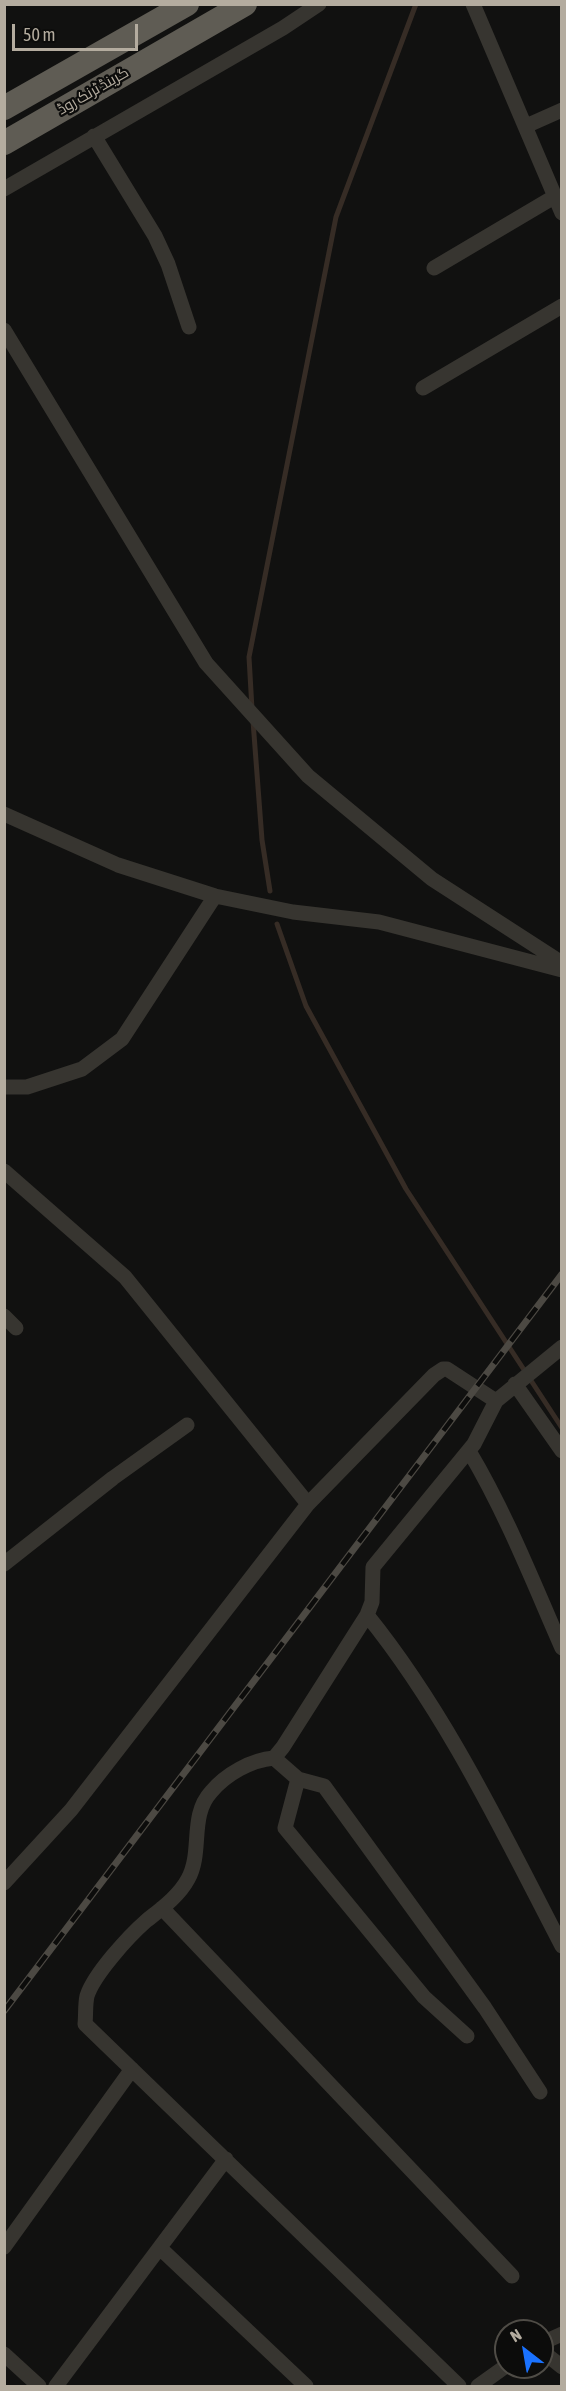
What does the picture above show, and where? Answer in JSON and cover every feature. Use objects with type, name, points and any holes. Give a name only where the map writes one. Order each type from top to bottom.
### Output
[{"type":"highway","name":"گرینڈ ٹرنک روڈ","points":[[4,108],[187,4]]},
{"type":"highway","name":"گرینڈ ٹرنک روڈ","points":[[5,141],[245,4]]},
{"type":"street","points":[[4,189],[283,28],[319,4]]},
{"type":"street","points":[[473,4],[561,213]]},
{"type":"street","points":[[526,126],[561,110]]},
{"type":"street","points":[[94,136],[155,236],[168,264],[189,327]]},
{"type":"street","points":[[434,268],[554,197]]},
{"type":"street","points":[[423,388],[561,306]]},
{"type":"street","points":[[4,330],[206,663],[308,776],[432,879],[561,963]]},
{"type":"street","points":[[4,814],[118,865],[214,896],[293,912],[379,922],[561,970]]},
{"type":"street","points":[[4,1087],[27,1087],[82,1069],[122,1039],[214,896]]},
{"type":"street","points":[[4,1171],[125,1277],[308,1504]]},
{"type":"street","points":[[4,1316],[16,1328]]},
{"type":"street","points":[[274,1758],[367,1615],[372,1602],[373,1567],[469,1451],[496,1401],[561,1347]]},
{"type":"street","points":[[4,1882],[71,1810],[308,1504],[442,1369],[462,1376],[496,1401]]},
{"type":"street","points":[[515,1384],[561,1451]]},
{"type":"street","points":[[4,1563],[113,1478],[188,1425]]},
{"type":"street","points":[[469,1451],[511,1535],[561,1648]]},
{"type":"street","points":[[367,1615],[411,1671],[508,1842],[561,1946]]},
{"type":"street","points":[[459,2386],[85,2024],[86,1998],[105,1968],[142,1925],[177,1894],[191,1872],[200,1811],[206,1797],[245,1766],[258,1759],[274,1758],[298,1779],[324,1786],[479,1998],[540,2092]]},
{"type":"street","points":[[298,1779],[285,1828],[424,1997],[467,2036]]},
{"type":"street","points":[[162,1908],[512,2276]]},
{"type":"street","points":[[4,2247],[132,2069]]},
{"type":"street","points":[[56,2386],[161,2249],[226,2158]]},
{"type":"street","points":[[161,2249],[306,2386]]},
{"type":"street","points":[[4,2354],[39,2386]]},
{"type":"street","points":[[478,2386],[494,2375]]},
{"type":"waterway","points":[[252,709],[249,657],[336,217],[416,4]]},
{"type":"waterway","points":[[253,721],[262,840],[270,891]]},
{"type":"waterway","points":[[277,924],[306,1006],[406,1189],[562,1428]]},
{"type":"railway","points":[[4,2011],[562,1274]]}]
